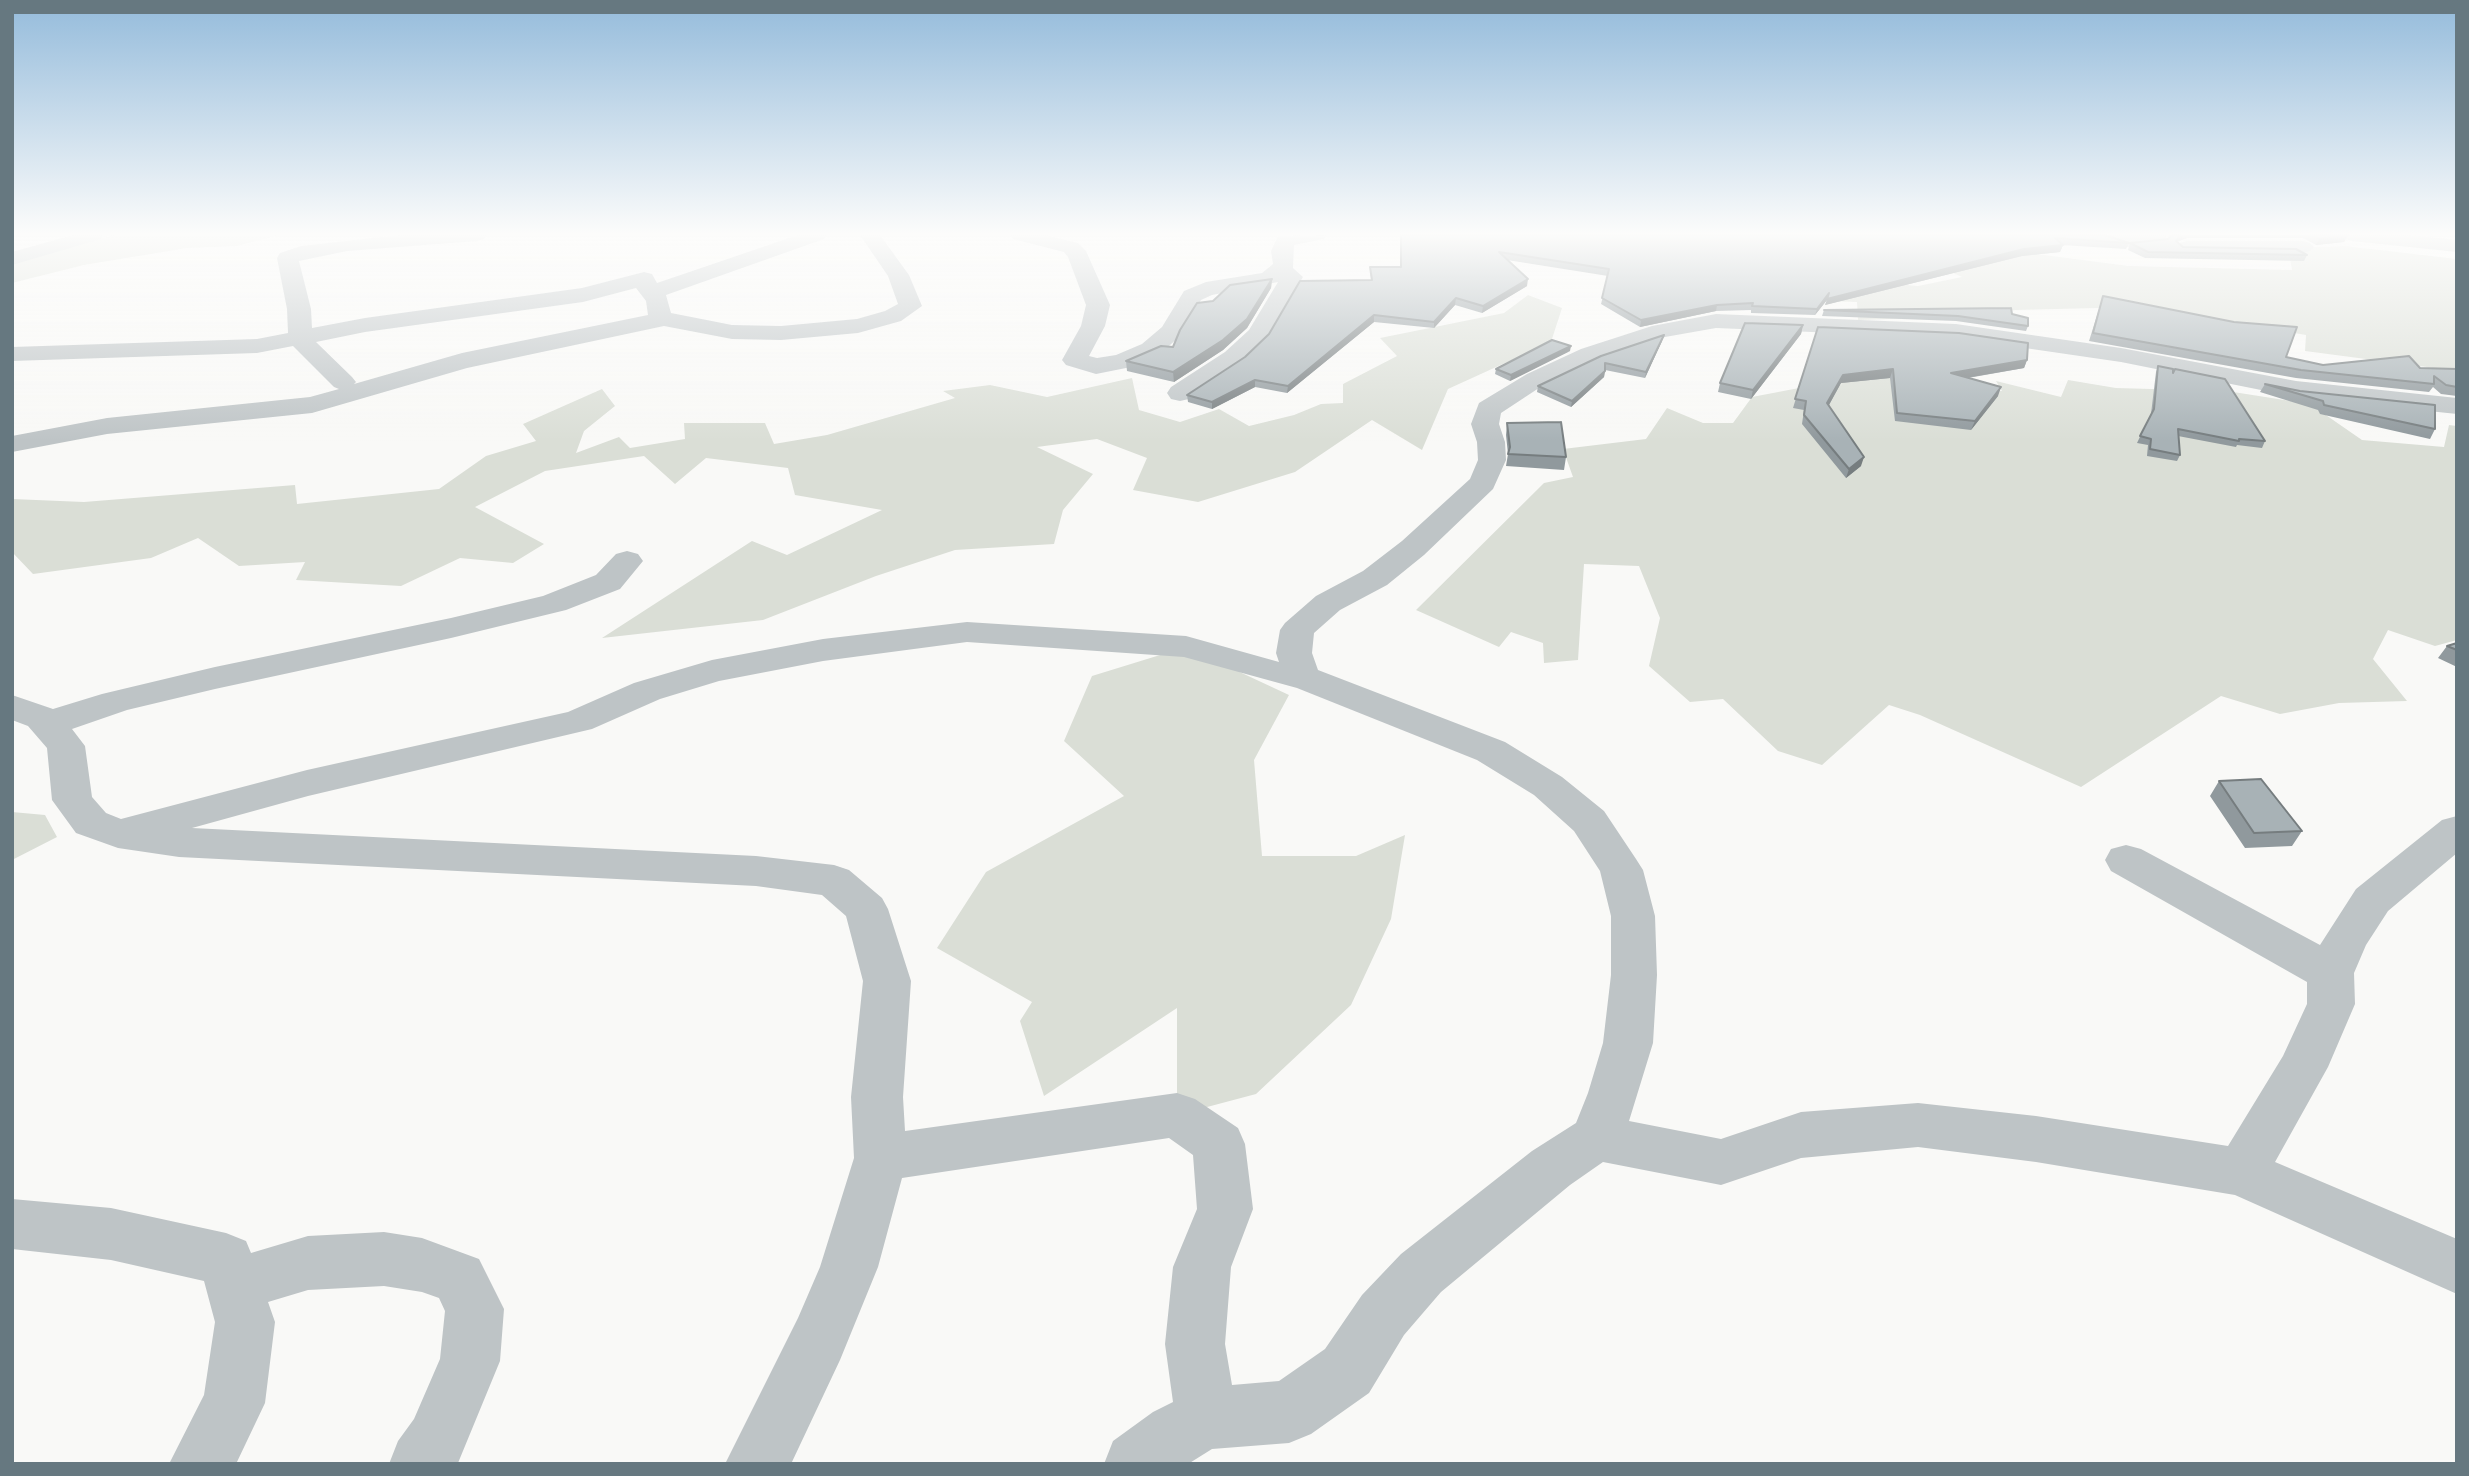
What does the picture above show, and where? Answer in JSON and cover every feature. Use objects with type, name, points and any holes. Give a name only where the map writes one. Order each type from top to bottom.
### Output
[{"type":"street","points":[[298,304],[300,340],[343,382]]},
{"type":"street","points":[[12,354],[257,346],[300,340],[365,325],[518,304]]},
{"type":"street","points":[[658,304],[660,318],[732,332],[781,333],[858,326],[893,316],[910,304]]},
{"type":"street","points":[[1098,304],[1093,326],[1075,360],[1096,366],[1122,362],[1151,349],[1172,331],[1187,304]]},
{"type":"street","points":[[1180,393],[1234,357],[1258,334],[1276,304]]},
{"type":"street","points":[[12,444],[107,426],[312,405],[462,362],[665,319]]},
{"type":"street","points":[[1302,677],[1294,653],[1297,630],[1328,603],[1375,578],[1483,483],[1492,460],[1491,442],[1485,424],[1488,409],[1536,379],[1590,354],[1660,331],[1716,321],[1956,331],[2121,355],[2296,389],[2457,406]]},
{"type":"street","points":[[29,715],[115,702],[554,603],[608,582],[628,561]]},
{"type":"street","points":[[118,834],[307,783],[579,721],[647,691],[712,671],[823,650],[967,632],[1086,638],[1186,647],[1291,677],[1302,677],[1491,751],[1548,786],[1589,821],[1615,860],[1621,870],[1633,916],[1634,975],[1628,1043],[1614,1093],[1596,1138],[1551,1168],[1420,1273],[1383,1315],[1347,1371],[1289,1412],[1207,1418],[1175,1434],[1136,1464]]},
{"type":"street","points":[[29,715],[66,746],[72,800],[91,823],[118,834],[179,842],[756,871],[834,881],[866,909],[887,981],[877,1097],[881,1158],[849,1267],[819,1339],[757,1464]]},
{"type":"street","points":[[2241,1172],[2303,1067],[2331,1004],[2331,973],[2345,940],[2372,900],[2457,830]]},
{"type":"street","points":[[2126,860],[2331,973]]},
{"type":"street","points":[[881,1158],[1177,1115],[1219,1144],[1225,1209],[1202,1266],[1195,1344],[1207,1418]]},
{"type":"street","points":[[1596,1138],[1721,1162],[1801,1135],[1918,1125],[2036,1139],[2241,1172],[2457,1267]]},
{"type":"street","points":[[12,1224],[111,1234],[226,1260],[245,1322],[234,1403],[201,1464]]},
{"type":"street","points":[[234,1285],[308,1263],[384,1259],[422,1265],[459,1278],[475,1309],[470,1361],[436,1441],[421,1464]]},
{"type":"shaded area","points":[[1516,304],[1551,304],[1562,308],[1551,342],[1448,389],[1422,450],[1372,420],[1295,472],[1198,502],[1133,490],[1147,458],[1097,439],[1037,447],[1093,474],[1063,510],[1054,544],[955,550],[876,576],[763,620],[602,638],[752,541],[787,555],[882,510],[795,495],[788,468],[706,458],[675,484],[644,456],[545,471],[475,507],[544,544],[513,563],[460,558],[401,586],[296,580],[305,562],[239,566],[198,538],[151,558],[33,574],[12,552],[12,499],[84,502],[295,485],[297,504],[439,489],[486,456],[536,441],[523,424],[602,389],[615,406],[584,431],[576,453],[619,437],[630,448],[685,439],[684,423],[765,423],[774,444],[827,435],[955,398],[943,391],[990,385],[1047,397],[1132,378],[1139,410],[1180,422],[1219,409],[1249,426],[1294,415],[1321,404],[1343,403],[1343,384],[1397,356],[1380,338],[1504,313]]},
{"type":"shaded area","points":[[1857,304],[2457,304],[2457,371],[2305,351],[2306,335],[2140,307],[2016,310],[1977,316],[1858,320]]},
{"type":"shaded area","points":[[1885,365],[1910,381],[2002,391],[1996,381],[2061,397],[2068,380],[2116,388],[2227,391],[2310,404],[2362,440],[2444,447],[2449,425],[2457,426],[2457,640],[2435,646],[2388,630],[2373,659],[2407,701],[2339,703],[2280,714],[2221,696],[2081,787],[1920,715],[1889,705],[1822,765],[1778,751],[1723,699],[1690,702],[1649,666],[1660,618],[1639,566],[1584,564],[1578,660],[1544,663],[1543,643],[1511,632],[1499,647],[1416,610],[1544,483],[1573,477],[1563,449],[1646,439],[1667,408],[1703,423],[1733,423],[1752,397],[1799,388],[1842,385],[1808,373]]},
{"type":"shaded area","points":[[1186,647],[1289,695],[1254,760],[1262,856],[1356,856],[1405,835],[1391,919],[1351,1005],[1256,1094],[1177,1115],[1177,1008],[1044,1096],[1020,1021],[1032,1002],[937,948],[986,872],[1124,796],[1064,741],[1092,676]]},
{"type":"shaded area","points":[[12,812],[45,815],[57,837],[12,860]]},
{"type":"building","points":[[1196,304],[1256,304],[1247,319],[1223,340],[1173,372],[1126,361],[1161,346],[1173,347]]},
{"type":"building","points":[[1287,304],[1451,304],[1434,322],[1374,315],[1288,386],[1255,380],[1212,402],[1187,395],[1245,357],[1269,334]]},
{"type":"building","points":[[1612,304],[1737,304],[1717,305],[1641,320]]},
{"type":"building","points":[[1753,304],[1821,304],[1817,309],[1752,306]]},
{"type":"building","points":[[2101,304],[2143,304],[2234,322],[2297,327],[2286,357],[2323,365],[2409,356],[2420,368],[2457,369],[2457,387],[2446,385],[2434,376],[2434,384],[2301,370],[2093,333]]},
{"type":"building","points":[[2011,308],[2012,314],[2028,318],[2028,326],[1958,316],[1824,310]]},
{"type":"building","points":[[1745,323],[1803,325],[1753,390],[1720,383]]},
{"type":"building","points":[[1818,327],[1959,333],[2028,343],[2027,360],[1951,373],[2001,387],[1975,421],[1897,413],[1893,369],[1843,375],[1827,403],[1864,457],[1849,469],[1804,415],[1806,401],[1795,399]]},
{"type":"building","points":[[1664,335],[1646,372],[1605,363],[1605,371],[1572,401],[1538,386],[1601,356]]},
{"type":"building","points":[[1552,340],[1571,346],[1511,375],[1496,369]]},
{"type":"building","points":[[2158,366],[2173,369],[2173,373],[2175,369],[2225,379],[2265,441],[2239,441],[2178,429],[2180,455],[2150,449],[2151,439],[2140,436],[2154,409]]},
{"type":"building","points":[[2265,384],[2300,391],[2435,405],[2435,429],[2324,405],[2323,401]]},
{"type":"building","points":[[1561,422],[1566,457],[1508,454],[1510,447],[1507,423]]},
{"type":"building","points":[[2457,643],[2457,650],[2447,646]]},
{"type":"building","points":[[2261,779],[2302,831],[2254,833],[2219,781]]}]
